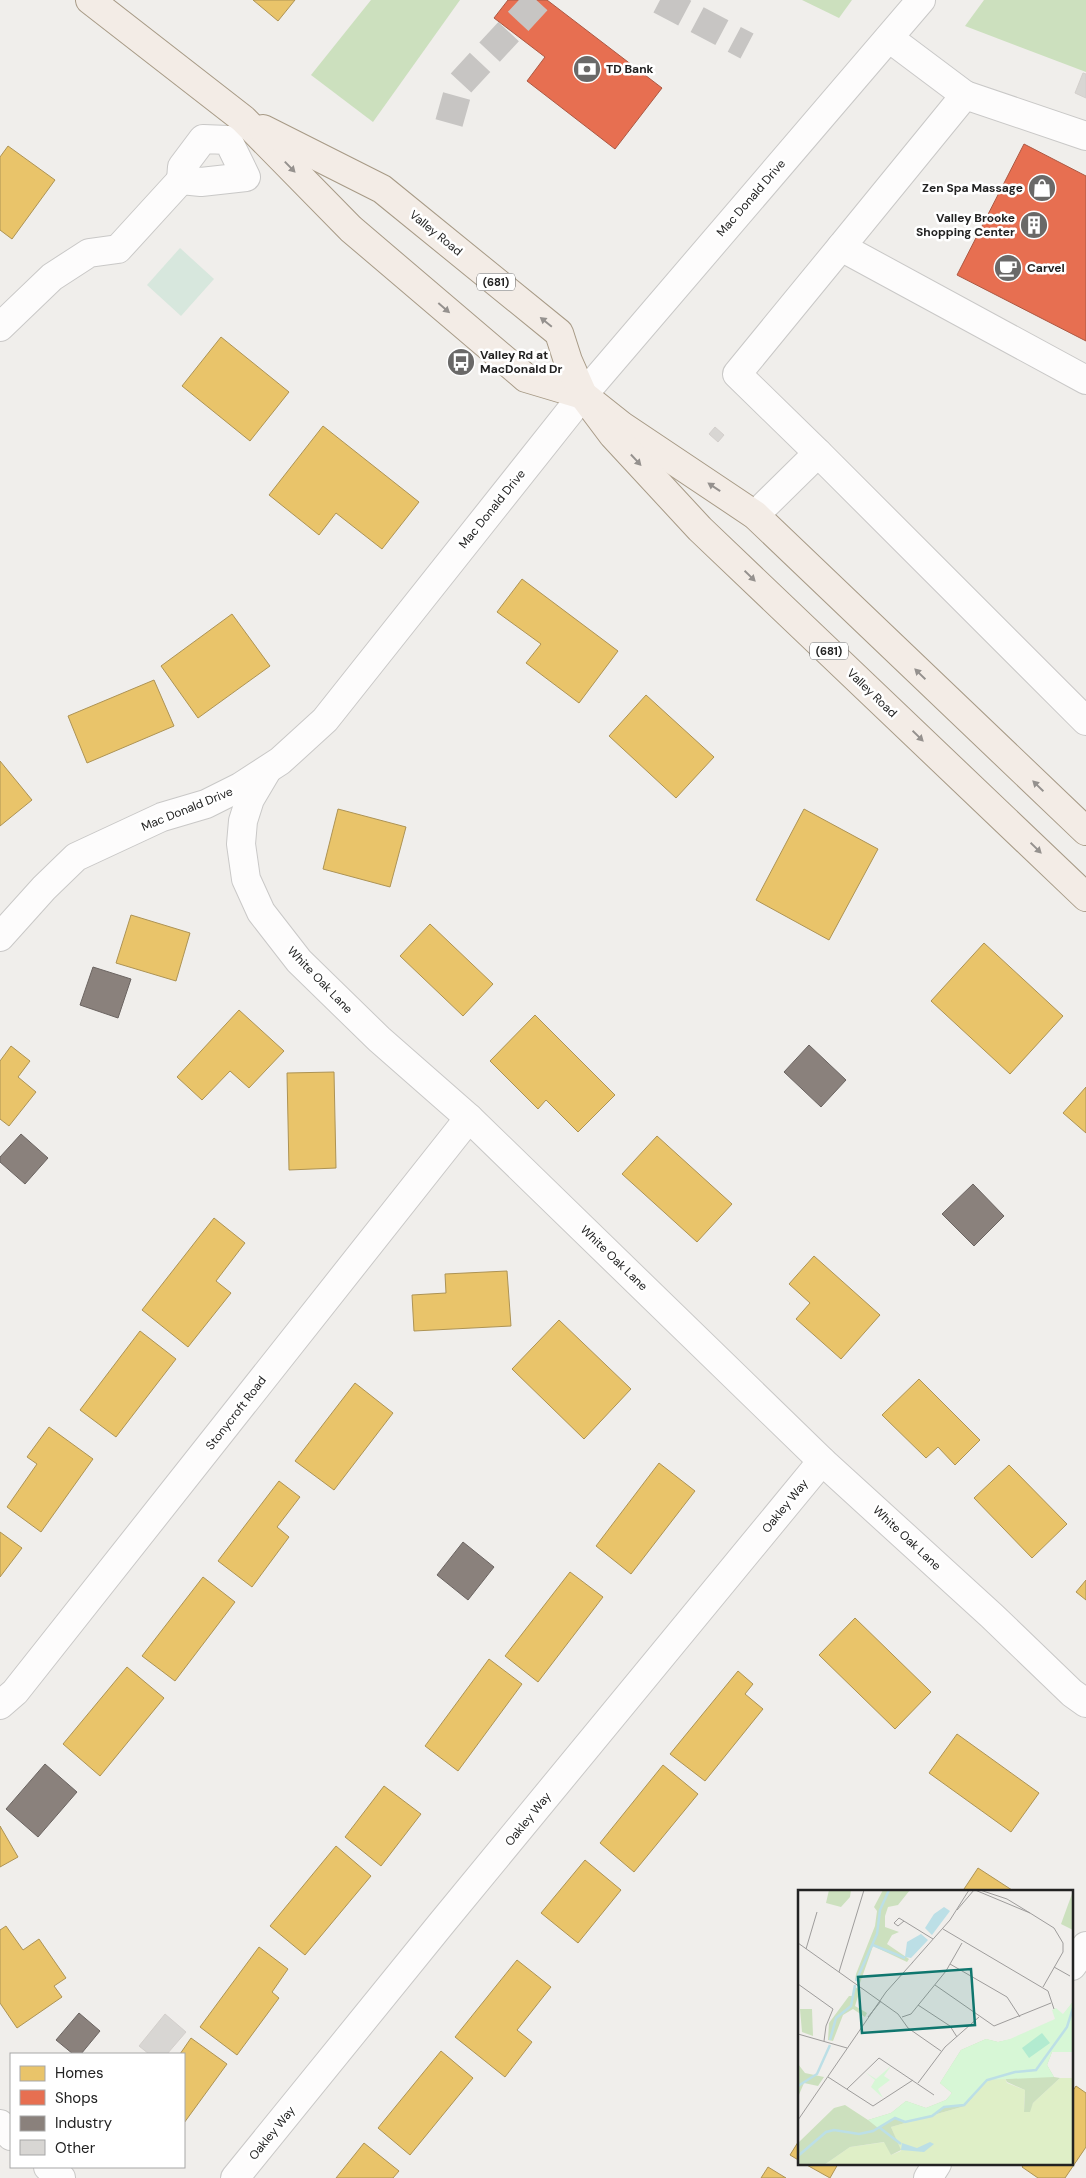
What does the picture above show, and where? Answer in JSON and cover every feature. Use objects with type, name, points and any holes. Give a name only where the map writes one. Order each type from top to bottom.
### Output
[{"type":"main road","name":"Valley Road","points":[[90,0],[236,130],[526,378],[583,395],[622,426],[755,515],[1086,831]]},
{"type":"main road","name":"Valley Road","points":[[236,130],[382,189],[559,333],[583,395],[613,435],[700,529],[1086,897]]},
{"type":"street","name":"Mac Donald Drive","points":[[0,937],[44,888],[76,857],[162,817],[206,804],[240,787],[268,768],[325,720],[583,395],[921,0]]},
{"type":"street","points":[[889,38],[965,95],[1086,136]]},
{"type":"street","points":[[965,95],[738,374],[1086,721]]},
{"type":"street","points":[[0,327],[52,277],[89,253],[118,249],[181,180],[182,167],[203,139],[236,130],[246,177],[201,182],[181,180]]},
{"type":"street","points":[[841,247],[1086,380]]},
{"type":"street","points":[[755,515],[818,453]]},
{"type":"street","name":"White Oak Lane","points":[[268,768],[250,799],[243,821],[241,844],[246,879],[261,912],[299,961],[379,1039],[469,1118],[822,1460],[992,1616],[1072,1694],[1086,1703]]},
{"type":"street","name":"Stonycroft Road","points":[[0,1705],[15,1692],[469,1118]]},
{"type":"street","name":"Oakley Way","points":[[235,2178],[822,1460]]},
{"type":"street","points":[[1074,1963],[1086,1946]]},
{"type":"street","points":[[0,2124],[10,2135]]},
{"type":"street","points":[[928,2178],[936,2166]]},
{"type":"street","points":[[49,2168],[61,2178]]},
{"type":"green space","points":[[371,0],[460,0],[373,122],[311,75]]},
{"type":"green space","points":[[802,0],[852,0],[839,18]]},
{"type":"green space","points":[[984,0],[1086,0],[1086,72],[965,26]]},
{"type":"shaded area","points":[[180,248],[214,279],[181,316],[147,285]]},
{"type":"building: Homes","points":[[253,0],[295,0],[278,21]]},
{"type":"building: Homes","points":[[8,146],[55,180],[12,239],[0,230],[0,157]]},
{"type":"building: Homes","points":[[221,337],[289,392],[250,441],[182,386]]},
{"type":"building: Homes","points":[[323,426],[419,502],[382,549],[336,513],[319,535],[269,495]]},
{"type":"building: Homes","points":[[522,579],[618,651],[579,703],[526,663],[541,644],[497,612]]},
{"type":"building: Homes","points":[[232,614],[270,666],[198,718],[161,666]]},
{"type":"building: Homes","points":[[154,680],[174,726],[87,763],[68,716]]},
{"type":"building: Homes","points":[[646,695],[714,757],[676,798],[609,736]]},
{"type":"building: Homes","points":[[0,761],[32,800],[0,826]]},
{"type":"building: Homes","points":[[338,809],[406,827],[390,887],[323,869]]},
{"type":"building: Homes","points":[[804,809],[878,849],[829,940],[756,900]]},
{"type":"building: Homes","points":[[131,915],[190,933],[176,981],[116,963]]},
{"type":"building: Homes","points":[[430,924],[493,984],[463,1016],[400,956]]},
{"type":"building: Homes","points":[[984,943],[1063,1016],[1010,1074],[931,1001]]},
{"type":"building: Homes","points":[[239,1010],[284,1051],[249,1088],[230,1071],[202,1100],[177,1077]]},
{"type":"building: Homes","points":[[535,1015],[615,1095],[578,1132],[546,1100],[538,1109],[490,1061]]},
{"type":"building: Homes","points":[[11,1046],[30,1061],[18,1077],[36,1092],[9,1126],[0,1119],[0,1061]]},
{"type":"building: Homes","points":[[334,1072],[336,1168],[289,1170],[287,1073]]},
{"type":"building: Homes","points":[[1086,1087],[1086,1133],[1063,1113]]},
{"type":"building: Homes","points":[[657,1136],[732,1204],[697,1242],[622,1174]]},
{"type":"building: Homes","points":[[214,1218],[245,1243],[216,1281],[231,1293],[188,1347],[142,1310]]},
{"type":"building: Homes","points":[[814,1256],[880,1315],[841,1359],[796,1319],[810,1303],[789,1284]]},
{"type":"building: Homes","points":[[507,1271],[511,1326],[414,1331],[412,1295],[446,1293],[445,1274]]},
{"type":"building: Homes","points":[[559,1320],[631,1389],[584,1439],[512,1369]]},
{"type":"building: Homes","points":[[140,1331],[176,1359],[116,1437],[80,1410]]},
{"type":"building: Homes","points":[[919,1379],[980,1440],[955,1465],[938,1447],[926,1458],[882,1415]]},
{"type":"building: Homes","points":[[355,1383],[393,1413],[334,1490],[295,1461]]},
{"type":"building: Homes","points":[[49,1427],[93,1459],[41,1532],[7,1507],[37,1464],[27,1457]]},
{"type":"building: Homes","points":[[659,1463],[695,1491],[631,1574],[596,1546]]},
{"type":"building: Homes","points":[[1009,1465],[1067,1524],[1032,1558],[974,1498]]},
{"type":"building: Homes","points":[[279,1481],[300,1497],[277,1527],[289,1537],[252,1587],[218,1561]]},
{"type":"building: Homes","points":[[0,1532],[22,1548],[0,1577]]},
{"type":"building: Homes","points":[[570,1572],[603,1597],[538,1682],[505,1656]]},
{"type":"building: Homes","points":[[203,1577],[235,1602],[175,1681],[142,1656]]},
{"type":"building: Homes","points":[[1086,1580],[1086,1600],[1076,1592]]},
{"type":"building: Homes","points":[[855,1618],[931,1692],[895,1729],[819,1655]]},
{"type":"building: Homes","points":[[489,1659],[522,1684],[458,1771],[425,1746]]},
{"type":"building: Homes","points":[[127,1667],[164,1698],[100,1776],[63,1744]]},
{"type":"building: Homes","points":[[738,1671],[753,1684],[745,1694],[763,1709],[705,1781],[670,1754]]},
{"type":"building: Homes","points":[[957,1734],[1039,1793],[1011,1832],[929,1773]]},
{"type":"building: Homes","points":[[663,1765],[698,1794],[634,1872],[600,1843]]},
{"type":"building: Homes","points":[[384,1786],[421,1814],[381,1866],[345,1837]]},
{"type":"building: Homes","points":[[0,1826],[18,1857],[0,1867]]},
{"type":"building: Homes","points":[[336,1846],[371,1876],[305,1955],[270,1926]]},
{"type":"building: Homes","points":[[585,1860],[621,1890],[578,1943],[541,1913]]},
{"type":"building: Homes","points":[[978,1868],[1012,1890],[963,1890]]},
{"type":"building: Homes","points":[[6,1926],[23,1950],[39,1939],[66,1978],[54,1986],[62,1997],[17,2028],[0,2003],[0,1930]]},
{"type":"building: Homes","points":[[259,1947],[288,1969],[272,1992],[279,1998],[237,2055],[200,2027]]},
{"type":"building: Homes","points":[[517,1960],[551,1987],[517,2030],[532,2042],[505,2077],[455,2037]]},
{"type":"building: Homes","points":[[191,2038],[227,2064],[185,2122],[185,2053],[181,2053]]},
{"type":"building: Homes","points":[[441,2051],[473,2078],[410,2155],[378,2128]]},
{"type":"building: Homes","points":[[1076,2086],[1086,2093],[1086,2147],[1074,2165],[1074,2089]]},
{"type":"building: Homes","points":[[798,2142],[798,2160],[790,2155]]},
{"type":"building: Homes","points":[[364,2143],[399,2171],[393,2178],[336,2178]]},
{"type":"building: Homes","points":[[809,2166],[837,2166],[830,2178]]},
{"type":"building: Homes","points":[[1073,2166],[1065,2178],[1038,2178],[1022,2167]]},
{"type":"building: Homes","points":[[768,2167],[786,2178],[761,2178]]},
{"type":"building: Shops","name":"TD Bank","points":[[508,0],[547,0],[662,88],[615,149],[527,81],[545,57],[494,18]]},
{"type":"building: Shops","name":"Valley Brooke Shopping Center","points":[[1024,144],[1086,176],[1086,341],[957,275]]},
{"type":"building: Industry","points":[[93,967],[131,979],[118,1018],[80,1005]]},
{"type":"building: Industry","points":[[809,1045],[846,1080],[821,1107],[784,1072]]},
{"type":"building: Industry","points":[[21,1134],[48,1158],[25,1184],[0,1162],[0,1157]]},
{"type":"building: Industry","points":[[973,1184],[1004,1216],[974,1246],[942,1214]]},
{"type":"building: Industry","points":[[463,1542],[494,1567],[468,1600],[437,1575]]},
{"type":"building: Industry","points":[[45,1764],[77,1792],[38,1837],[6,1809]]},
{"type":"building: Industry","points":[[79,2013],[100,2031],[82,2053],[72,2053],[56,2040]]},
{"type":"building: Other","points":[[1083,73],[1086,74],[1086,98],[1075,93]]},
{"type":"building: Other","points":[[715,427],[724,435],[718,442],[709,434]]},
{"type":"building: Other","points":[[165,2014],[186,2032],[168,2053],[148,2053],[139,2046]]},
{"type":"tunnel","points":[[449,123],[460,84],[538,0]]},
{"type":"tunnel","points":[[660,0],[747,46]]},
{"type":"place","name":"TD Bank","points":[[587,69]]},
{"type":"place","name":"Zen Spa Massage","points":[[1042,188]]},
{"type":"place","name":"Valley Brooke Shopping Center","points":[[1034,225]]},
{"type":"place","name":"Carvel","points":[[1008,268]]},
{"type":"place","name":"Valley Rd at MacDonald Dr","points":[[461,362]]}]
